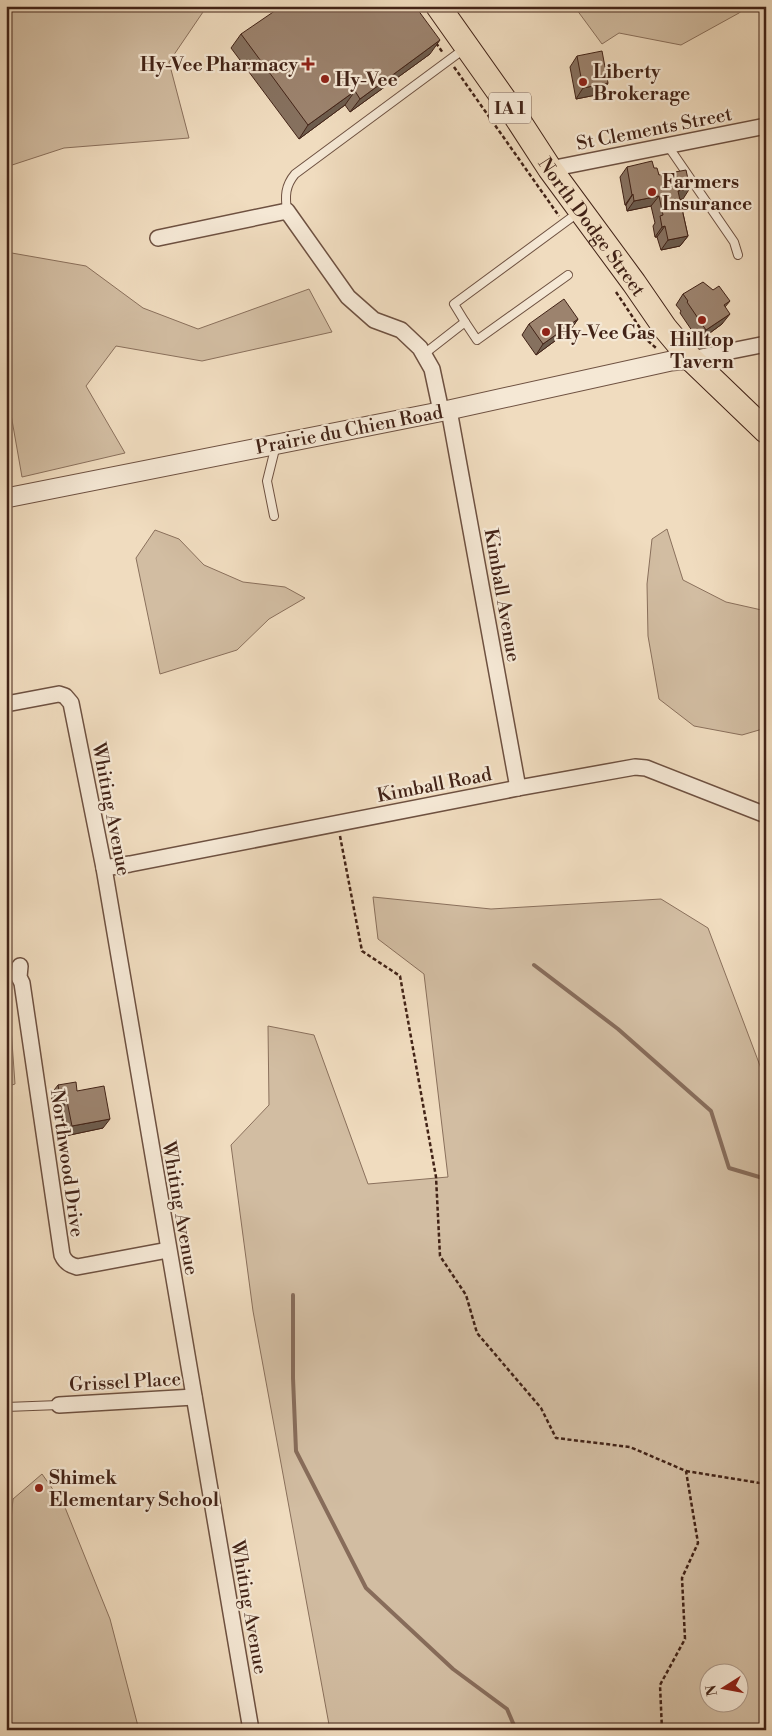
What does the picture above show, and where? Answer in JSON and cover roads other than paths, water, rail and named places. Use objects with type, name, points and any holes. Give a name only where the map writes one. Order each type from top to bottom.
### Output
[{"type":"main road","name":"North Dodge Street","points":[[438,6],[513,112],[550,169],[664,328],[691,359],[766,431]]},
{"type":"street","name":"St Clements Street","points":[[550,169],[766,126]]},
{"type":"street","points":[[158,238],[287,211],[348,297],[374,320],[401,330],[420,348],[432,368],[445,410]]},
{"type":"street","points":[[691,359],[766,344]]},
{"type":"street","name":"Prairie du Chien Road","points":[[6,498],[445,410],[661,363],[691,359]]},
{"type":"street","name":"Kimball Avenue","points":[[445,410],[518,788]]},
{"type":"street","name":"Whiting Avenue","points":[[6,704],[52,694],[65,696],[71,702],[104,868],[251,1730]]},
{"type":"street","name":"Kimball Road","points":[[104,868],[629,767],[641,767],[766,815]]},
{"type":"street","name":"Northwood Drive","points":[[20,966],[19,976],[22,984],[62,1255],[65,1261],[77,1267],[168,1250]]},
{"type":"street","name":"Grissel Place","points":[[59,1405],[194,1397]]},
{"type":"lane","points":[[287,211],[285,198],[288,183],[295,174],[467,47]]},
{"type":"lane","points":[[668,146],[734,242],[738,255]]},
{"type":"lane","points":[[568,275],[477,340],[454,304],[581,211]]},
{"type":"lane","points":[[424,354],[465,322]]},
{"type":"lane","points":[[274,516],[267,481],[277,444]]},
{"type":"lane","points":[[6,1407],[59,1405]]},
{"type":"waterway","points":[[534,965],[618,1029],[711,1111],[729,1168],[766,1179]]},
{"type":"waterway","points":[[293,1295],[293,1378],[296,1451],[366,1588],[453,1669],[507,1709],[516,1730]]},
{"type":"place","name":"Hy-Vee Pharmacy","points":[[308,64]]},
{"type":"place","name":"Hy-Vee","points":[[325,79]]},
{"type":"place","name":"Liberty Brokerage","points":[[583,82]]},
{"type":"place","name":"Farmers Insurance","points":[[652,192]]},
{"type":"place","name":"Hilltop Tavern","points":[[702,320]]},
{"type":"place","name":"Hy-Vee Gas","points":[[546,332]]},
{"type":"place","name":"Shimek Elementary School","points":[[39,1488]]}]
